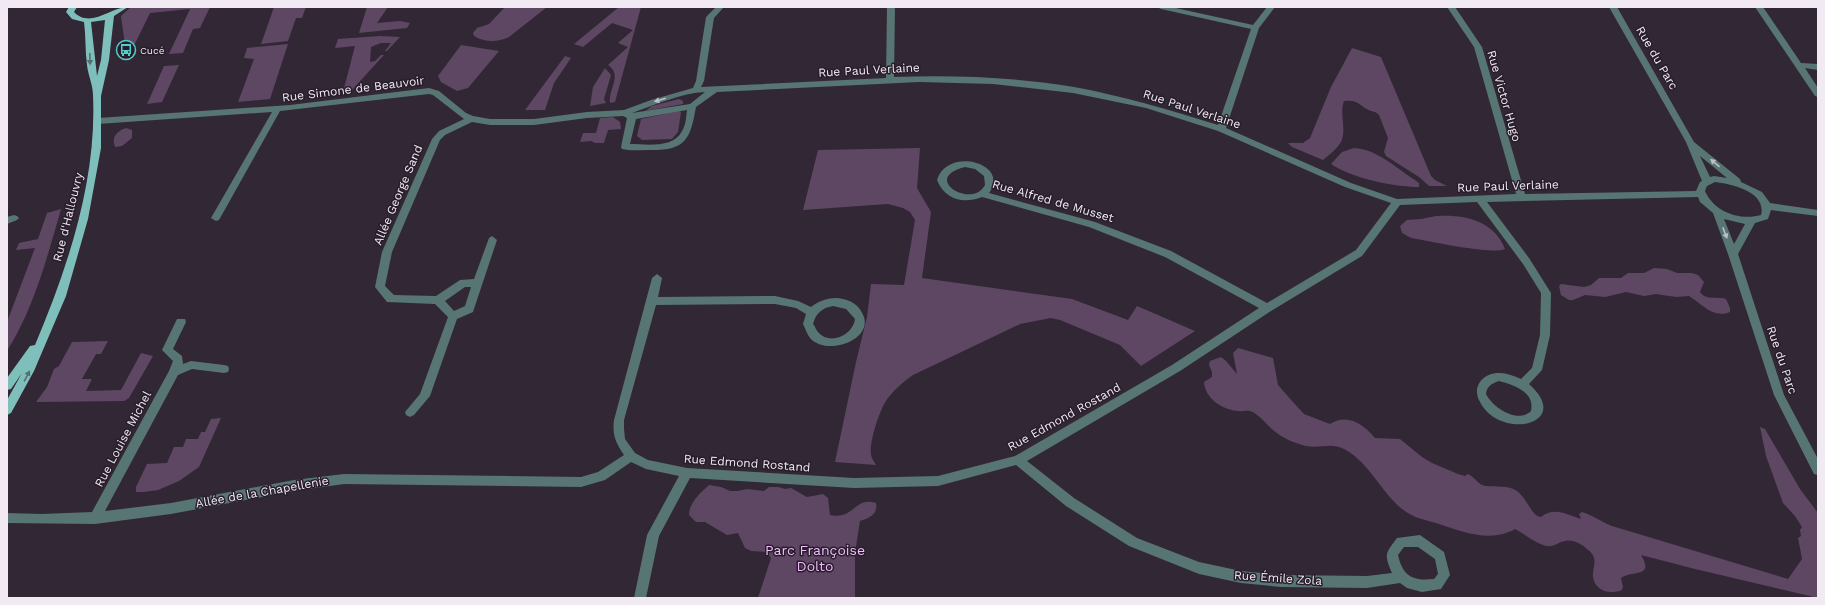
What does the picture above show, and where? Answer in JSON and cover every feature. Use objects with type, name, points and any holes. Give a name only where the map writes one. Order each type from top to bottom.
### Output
[{"type":"main road","points":[[73,7],[70,12],[72,15],[81,20],[110,16],[124,7]]},
{"type":"main road","name":"Rue d'Hallouvry","points":[[97,96],[105,60],[106,31],[110,16]]},
{"type":"main road","name":"Rue d'Hallouvry","points":[[7,410],[29,371],[61,296],[83,219],[97,148],[98,121],[97,96],[90,65],[90,35],[87,20]]},
{"type":"main road","name":"Rue d'Hallouvry","points":[[7,386],[42,339]]},
{"type":"street","points":[[696,90],[700,81],[710,17],[720,7]]},
{"type":"street","points":[[890,80],[891,7]]},
{"type":"street","points":[[1161,7],[1255,28]]},
{"type":"street","points":[[1221,129],[1255,28],[1270,7]]},
{"type":"street","name":"Rue Victor Hugo","points":[[1451,7],[1478,47],[1521,197]]},
{"type":"street","name":"Rue du Parc","points":[[1613,7],[1690,142],[1707,181]]},
{"type":"street","points":[[1759,7],[1818,94]]},
{"type":"street","points":[[1798,65],[1818,67]]},
{"type":"street","name":"Rue Paul Verlaine","points":[[628,115],[654,102],[696,90],[890,80],[993,81],[1073,90],[1147,106],[1221,129],[1348,185],[1397,202],[1521,197],[1700,194]]},
{"type":"street","points":[[692,106],[686,133],[679,143],[667,146],[626,147],[628,115],[692,106],[714,90]]},
{"type":"street","name":"Rue Simone de Beauvoir","points":[[98,121],[277,110],[429,91],[436,92],[463,115],[471,119],[490,122],[534,122],[587,115],[628,115]]},
{"type":"street","points":[[216,218],[277,110]]},
{"type":"street","name":"Allée George Sand","points":[[438,300],[391,299],[380,287],[387,252],[436,139],[442,133],[471,119]]},
{"type":"street","name":"Rue du Parc","points":[[1690,142],[1740,184]]},
{"type":"street","points":[[965,164],[975,165],[988,174],[990,180],[989,186],[981,194],[964,198],[956,196],[948,192],[943,187],[942,177],[950,167],[965,164]]},
{"type":"street","points":[[1722,179],[1740,184],[1757,194],[1767,206],[1765,217],[1751,222],[1740,221],[1717,212],[1704,200],[1700,194],[1702,184],[1707,181],[1722,179]]},
{"type":"street","name":"Rue Alfred de Musset","points":[[981,194],[1092,224],[1161,251],[1267,308]]},
{"type":"street","points":[[1480,199],[1526,261],[1546,293],[1545,335],[1537,370],[1522,384]]},
{"type":"street","name":"Rue Edmond Rostand","points":[[631,456],[646,464],[687,473],[854,483],[938,481],[1018,460],[1176,368],[1267,308],[1359,252],[1379,229],[1397,202]]},
{"type":"street","points":[[1767,206],[1818,213]]},
{"type":"street","name":"Rue du Parc","points":[[1717,212],[1733,254],[1779,395],[1818,470]]},
{"type":"street","points":[[1733,254],[1751,222]]},
{"type":"street","points":[[410,412],[425,396],[453,316],[469,309],[476,283],[492,240]]},
{"type":"street","points":[[631,456],[620,440],[618,429],[619,420],[657,278]]},
{"type":"street","points":[[453,316],[438,300],[463,283],[476,283]]},
{"type":"street","points":[[652,300],[775,300],[798,305],[812,312]]},
{"type":"street","points":[[842,302],[850,305],[858,312],[860,326],[848,339],[836,342],[827,342],[819,339],[810,331],[808,324],[812,312],[826,303],[842,302]]},
{"type":"street","points":[[174,372],[178,359],[167,350],[181,322]]},
{"type":"street","points":[[174,372],[191,365],[224,369]]},
{"type":"street","name":"Rue Louise Michel","points":[[95,519],[174,372]]},
{"type":"street","points":[[1499,377],[1513,380],[1522,384],[1529,390],[1538,405],[1535,415],[1531,419],[1518,422],[1503,418],[1489,408],[1482,395],[1482,388],[1487,381],[1499,377]]},
{"type":"street","name":"Allée de la Chapellenie","points":[[7,518],[48,521],[95,519],[147,512],[312,482],[344,479],[580,482],[601,476],[631,456]]},
{"type":"street","name":"Rue Émile Zola","points":[[1018,460],[1070,502],[1133,542],[1199,568],[1241,577],[1281,581],[1367,582],[1403,577]]},
{"type":"street","points":[[640,598],[653,535],[687,473]]},
{"type":"street","points":[[1400,542],[1420,542],[1440,556],[1444,575],[1437,585],[1417,586],[1403,577],[1394,566],[1392,554],[1400,542]]},
{"type":"green space","points":[[131,7],[210,7],[200,28],[193,29],[183,53],[169,54],[190,9],[150,13],[127,60],[121,16]]},
{"type":"green space","points":[[274,7],[306,7],[302,18],[296,18],[288,41],[261,44]]},
{"type":"green space","points":[[367,7],[388,7],[377,23],[400,21],[410,23],[407,28],[359,33]]},
{"type":"green space","points":[[505,7],[547,7],[505,39],[487,41],[474,36],[473,33],[477,28],[489,24]]},
{"type":"green space","points":[[619,7],[641,7],[615,102],[610,103],[615,78],[612,69],[608,65],[628,47],[618,43],[633,30],[612,23],[583,47],[574,44]]},
{"type":"green space","points":[[380,36],[400,37],[387,51],[385,51],[391,43],[381,43],[371,47],[370,62],[375,61],[381,55],[384,55],[351,91],[343,92],[355,46],[335,48],[338,39]]},
{"type":"green space","points":[[288,44],[270,99],[238,102],[254,59],[244,58],[247,48]]},
{"type":"green space","points":[[461,45],[499,51],[468,88],[457,91],[441,82],[438,76]]},
{"type":"green space","points":[[1352,48],[1381,57],[1431,176],[1435,180],[1447,186],[1429,186],[1419,177],[1386,156],[1384,152],[1388,138],[1379,115],[1353,101],[1344,101],[1342,111],[1343,137],[1335,149],[1323,160],[1292,147],[1288,143],[1303,143],[1310,138],[1331,87]]},
{"type":"green space","points":[[565,56],[571,58],[554,83],[545,110],[525,110]]},
{"type":"green space","points":[[179,65],[162,102],[147,104],[164,66]]},
{"type":"green space","points":[[605,68],[611,75],[604,99],[606,103],[590,106],[593,87]]},
{"type":"green space","points":[[679,99],[683,101],[683,104],[645,111],[652,106]]},
{"type":"green space","points":[[679,111],[681,112],[678,132],[672,139],[642,140],[637,136],[641,119]]},
{"type":"green space","points":[[613,117],[620,122],[621,129],[608,130],[604,143],[595,143],[591,141],[580,142],[583,133],[596,133],[600,118]]},
{"type":"green space","points":[[126,128],[132,130],[132,138],[122,146],[115,147],[114,137]]},
{"type":"green space","points":[[920,148],[917,188],[931,212],[922,278],[1072,299],[1128,320],[1137,306],[1195,331],[1141,366],[1120,345],[1060,320],[1051,318],[1020,324],[913,375],[896,389],[885,403],[873,434],[871,454],[876,465],[835,462],[867,317],[871,284],[904,285],[915,220],[910,212],[903,208],[888,204],[803,210],[818,150]]},
{"type":"green space","points":[[1354,148],[1362,149],[1378,155],[1419,183],[1419,187],[1409,187],[1373,181],[1350,174],[1331,164],[1342,152]]},
{"type":"green space","points":[[61,209],[39,282],[25,318],[7,351],[7,322],[35,248],[16,250],[19,243],[38,239],[47,213]]},
{"type":"green space","points":[[1436,216],[1457,216],[1485,225],[1500,239],[1505,249],[1487,250],[1460,247],[1411,238],[1402,233],[1400,226],[1407,220]]},
{"type":"green space","points":[[1654,268],[1667,269],[1677,273],[1692,273],[1698,275],[1704,282],[1700,292],[1702,295],[1726,299],[1730,312],[1718,314],[1708,310],[1689,296],[1676,297],[1656,294],[1644,296],[1626,292],[1605,297],[1585,295],[1569,300],[1561,295],[1559,286],[1561,284],[1584,287],[1591,285],[1599,278],[1621,278],[1628,273],[1644,273]]},
{"type":"green space","points":[[108,341],[101,354],[96,354],[82,379],[92,379],[86,391],[121,390],[141,353],[153,356],[129,398],[124,401],[36,402],[47,387],[54,369],[59,366],[72,342]]},
{"type":"green space","points":[[1238,348],[1273,358],[1278,385],[1304,414],[1330,424],[1337,421],[1349,420],[1365,428],[1375,438],[1400,439],[1432,463],[1458,474],[1465,476],[1468,474],[1484,486],[1506,487],[1517,491],[1537,516],[1541,517],[1551,512],[1561,512],[1581,519],[1579,514],[1582,512],[1612,526],[1788,579],[1802,559],[1798,538],[1801,536],[1800,530],[1802,527],[1795,516],[1783,503],[1766,456],[1760,427],[1765,429],[1800,489],[1818,513],[1818,598],[1641,555],[1645,562],[1644,570],[1621,578],[1623,587],[1622,590],[1608,592],[1600,589],[1594,582],[1593,556],[1585,547],[1577,542],[1568,541],[1547,546],[1535,541],[1515,529],[1496,535],[1477,535],[1415,517],[1394,502],[1368,469],[1344,449],[1334,446],[1311,447],[1293,442],[1284,438],[1270,428],[1253,412],[1232,410],[1220,406],[1215,402],[1207,393],[1204,382],[1212,377],[1212,372],[1209,365],[1210,361],[1221,357],[1237,374],[1233,353]]},
{"type":"green space","points":[[221,418],[199,467],[179,481],[158,490],[136,492],[136,487],[147,464],[167,463],[174,447],[183,447],[186,439],[198,439],[201,432],[205,432],[211,419]]},
{"type":"green space","name":"Parc Françoise Dolto","points":[[709,485],[721,487],[730,491],[747,489],[764,491],[769,487],[778,487],[785,489],[791,488],[807,497],[823,494],[828,498],[830,515],[838,516],[850,512],[858,505],[863,503],[876,503],[876,510],[874,513],[860,521],[855,553],[855,598],[758,598],[771,558],[766,552],[751,551],[745,548],[738,533],[727,535],[705,522],[696,522],[689,515],[693,502]]},
{"type":"place","name":"Cucé","points":[[126,50]]}]
